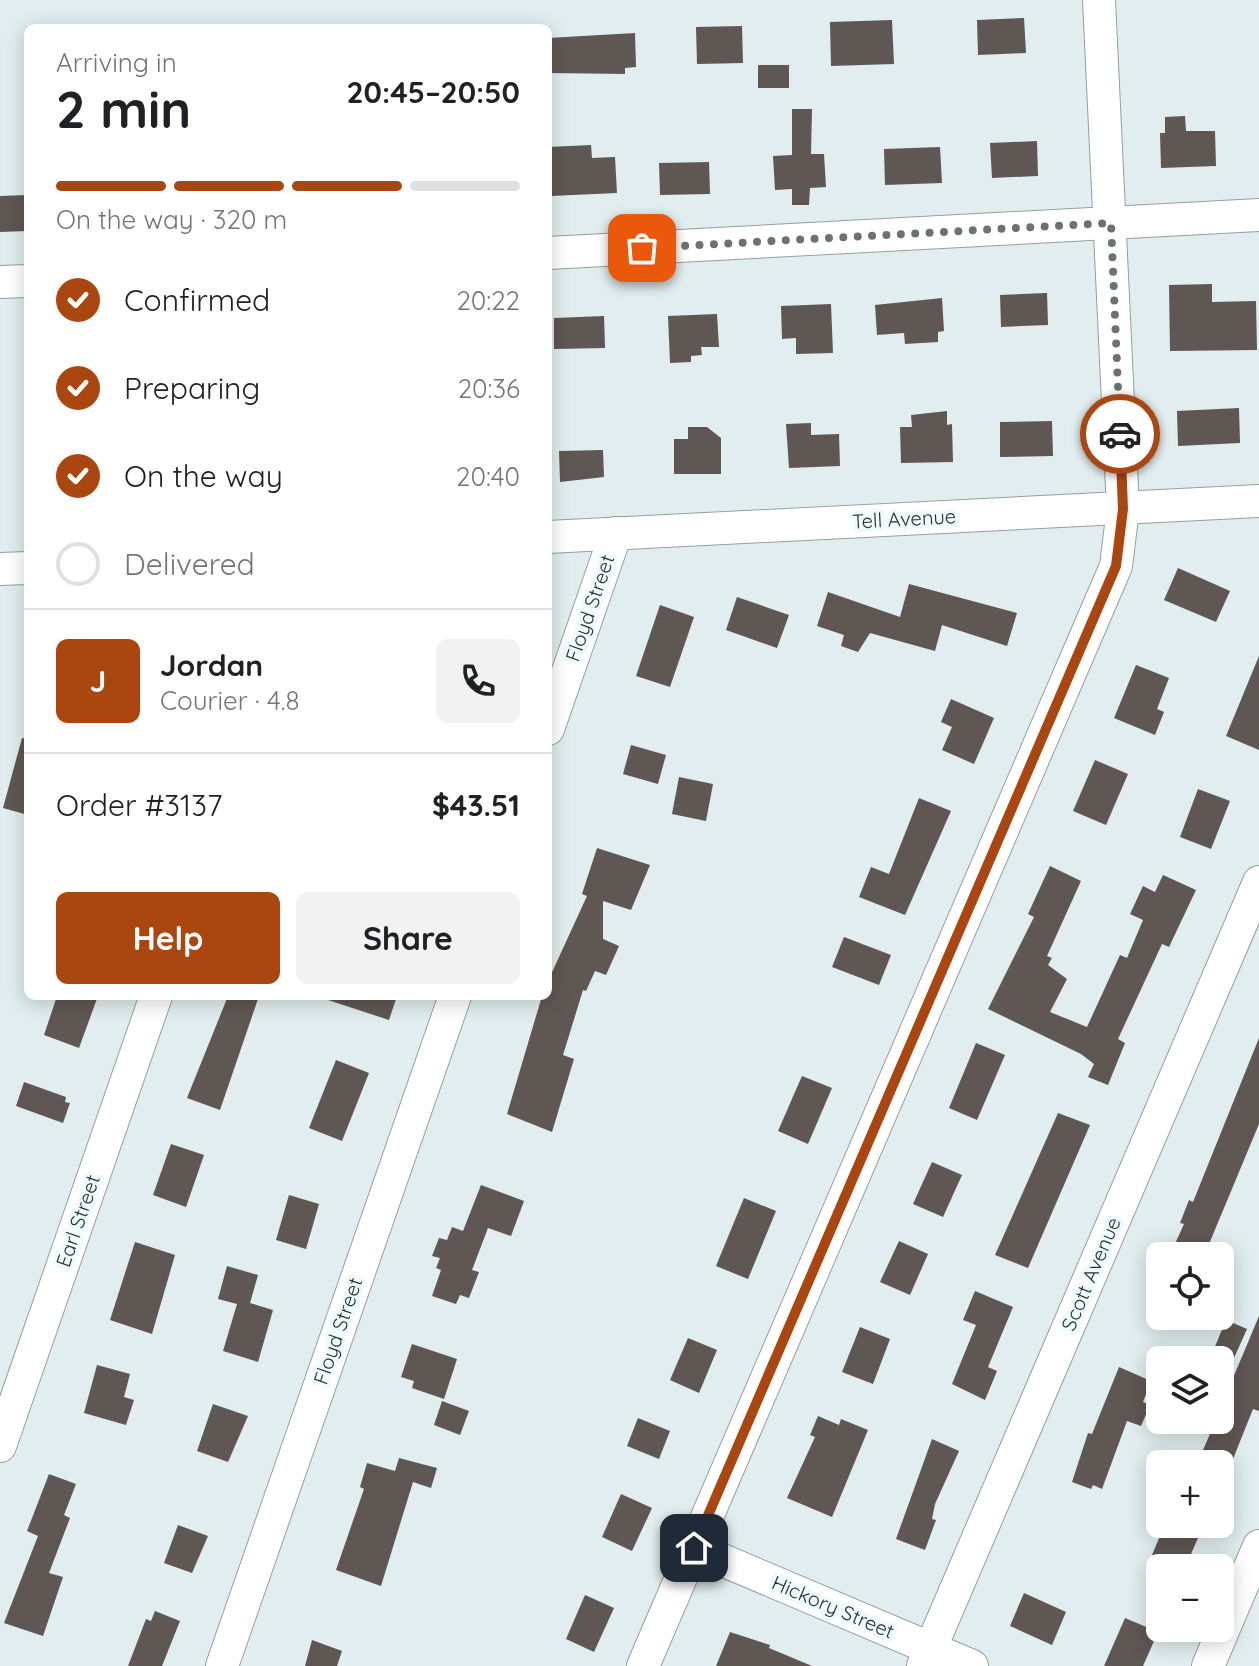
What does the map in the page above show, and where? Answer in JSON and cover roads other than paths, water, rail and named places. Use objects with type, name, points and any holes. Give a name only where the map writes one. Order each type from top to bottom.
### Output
[{"type":"street","points":[[643,1666],[1116,566],[1123,509],[1099,0]]},
{"type":"street","points":[[552,253],[1259,215]]},
{"type":"street","points":[[0,282],[24,281]]},
{"type":"street","name":"Tell Avenue","points":[[552,537],[1259,501]]},
{"type":"street","name":"Floyd Street","points":[[552,717],[616,533]]},
{"type":"street","name":"Scott Avenue","points":[[927,1657],[1259,882]]},
{"type":"street","name":"Earl Street","points":[[0,1446],[155,1000]]},
{"type":"street","name":"Floyd Street","points":[[222,1666],[454,1000]]},
{"type":"street","points":[[1208,1666],[1259,1546]]},
{"type":"street","name":"Hickory Street","points":[[694,1548],[927,1657],[972,1666]]}]
